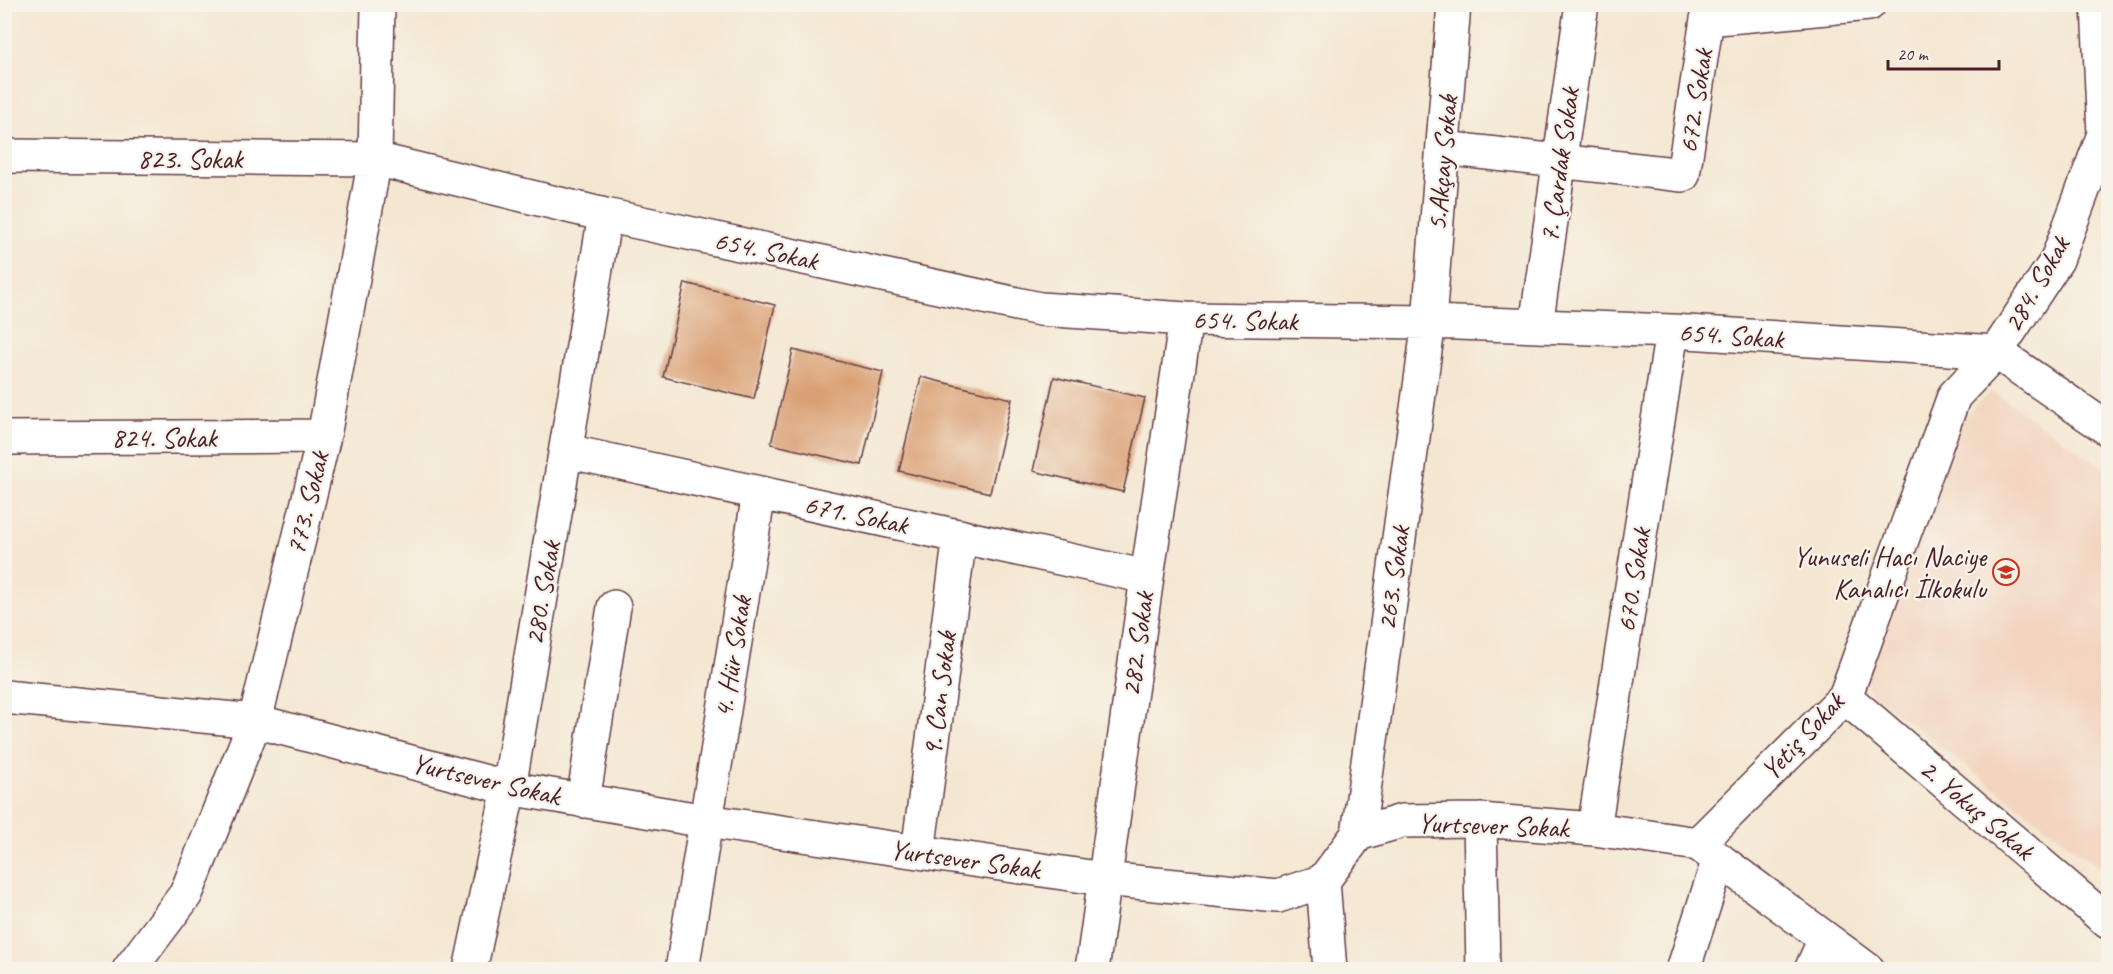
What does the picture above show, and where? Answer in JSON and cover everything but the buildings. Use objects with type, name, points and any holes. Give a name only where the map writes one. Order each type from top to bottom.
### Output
[{"type":"street","name":"773. Sokak","points":[[129,969],[186,894],[255,721],[324,436],[375,159],[378,4]]},
{"type":"street","name":"5.Akçay Sokak","points":[[1429,322],[1454,4]]},
{"type":"street","name":"7. Çardak Sokak","points":[[1536,326],[1582,4]]},
{"type":"street","name":"672. Sokak","points":[[1443,148],[1683,175],[1707,20],[1869,4]]},
{"type":"street","name":"284. Sokak","points":[[1996,352],[2057,260],[2104,134],[2098,4]]},
{"type":"street","name":"823. Sokak","points":[[4,156],[375,159]]},
{"type":"street","name":"654. Sokak","points":[[375,159],[605,215],[1040,309],[1186,319],[1429,322],[1672,331],[1996,352]]},
{"type":"street","name":"280. Sokak","points":[[470,969],[509,788],[605,215]]},
{"type":"street","name":"282. Sokak","points":[[1092,969],[1186,319]]},
{"type":"street","name":"263. Sokak","points":[[1358,834],[1429,322]]},
{"type":"street","name":"670. Sokak","points":[[1594,829],[1672,331]]},
{"type":"street","points":[[1996,352],[2109,429]]},
{"type":"street","name":"Yetiş Sokak","points":[[1683,969],[1708,851],[1845,697],[1954,396],[1996,352]]},
{"type":"street","name":"824. Sokak","points":[[4,438],[324,436]]},
{"type":"street","name":"671. Sokak","points":[[566,451],[1147,577]]},
{"type":"street","name":"4. Hür Sokak","points":[[681,969],[759,493]]},
{"type":"street","name":"9. Can Sokak","points":[[918,852],[960,536]]},
{"type":"street","points":[[583,801],[614,607]]},
{"type":"street","name":"Yurtsever Sokak","points":[[4,697],[255,721],[509,788],[706,821],[1104,879],[1278,896],[1323,881]]},
{"type":"street","name":"2. Yokuş Sokak","points":[[1845,697],[2109,922]]},
{"type":"street","points":[[1480,820],[1483,969]]},
{"type":"street","name":"Yurtsever Sokak","points":[[1358,834],[1402,821],[1480,820],[1594,829],[1708,851],[1824,939],[1868,969]]},
{"type":"street","points":[[1330,969],[1323,881],[1358,834]]},
{"type":"street","points":[[1811,969],[1824,939]]},
{"type":"shaded area","name":"Yunuseli Hacı Naciye Kanalıcı İlkokulu","points":[[1992,391],[2108,471],[2108,874],[1870,693],[1864,674],[1963,417]]},
{"type":"place","name":"Yunuseli Hacı Naciye Kanalıcı İlkokulu","points":[[2006,572]]}]
